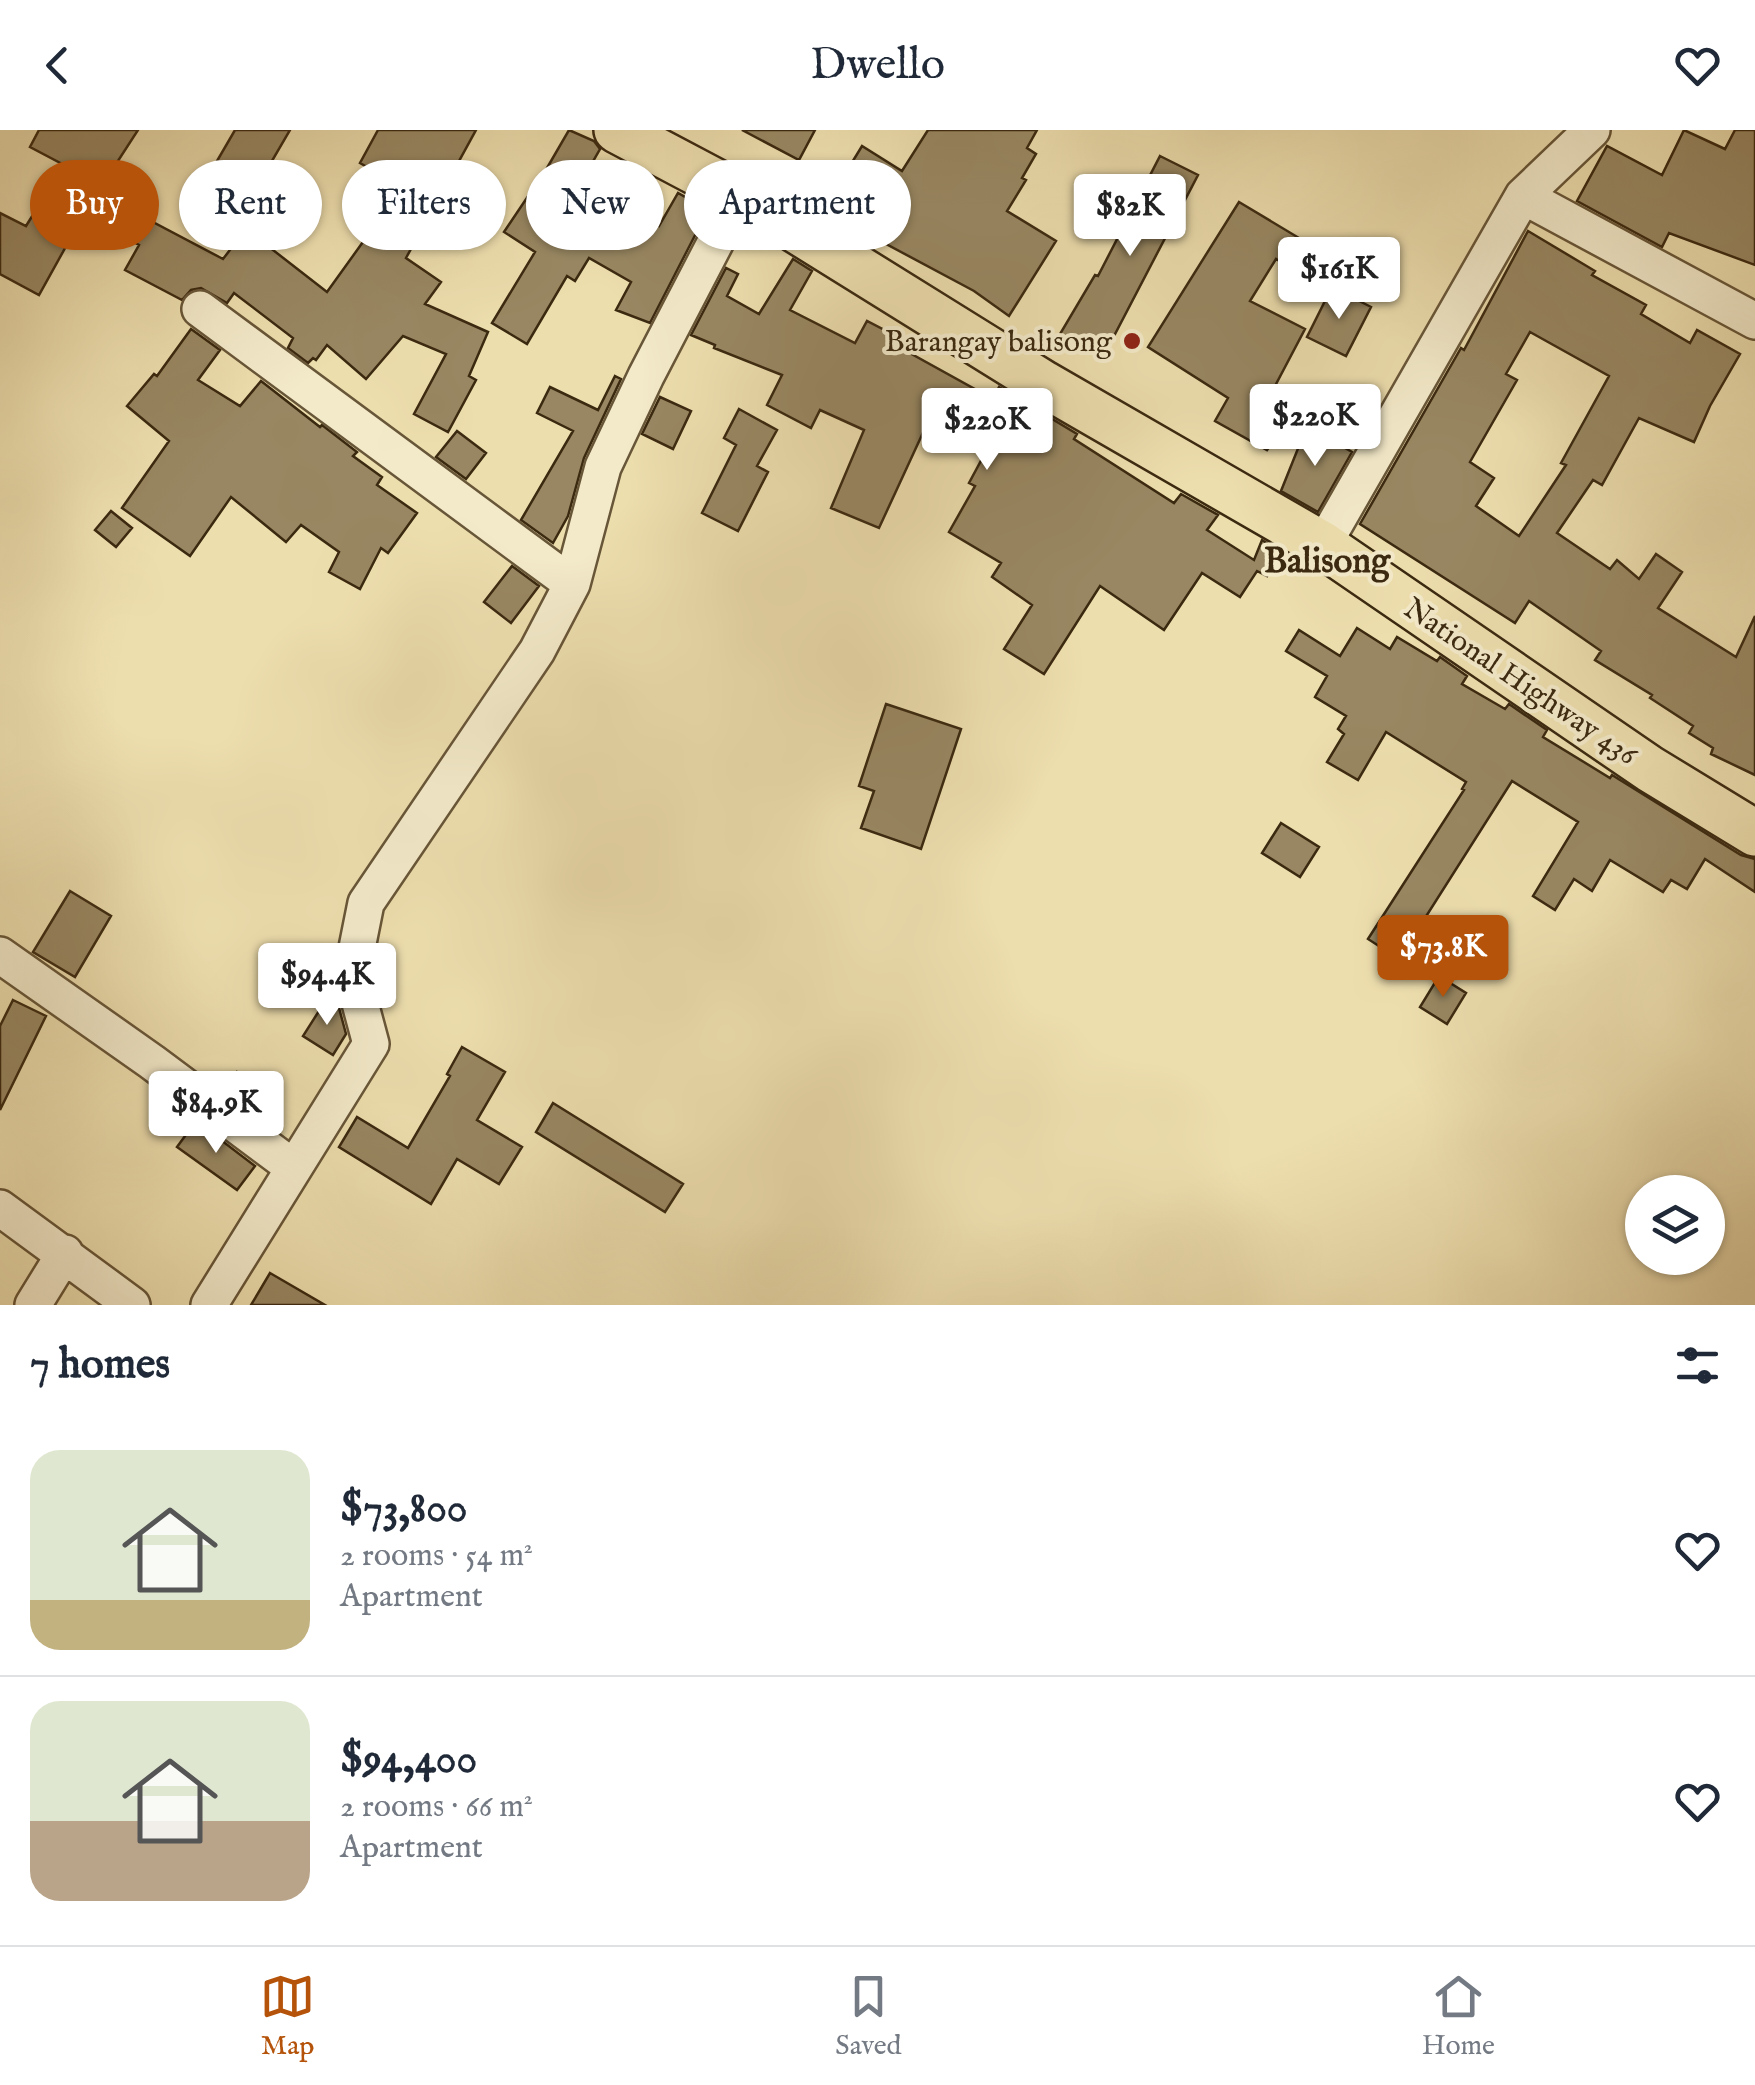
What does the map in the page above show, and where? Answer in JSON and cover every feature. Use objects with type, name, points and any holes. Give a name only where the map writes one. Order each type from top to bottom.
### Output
[{"type":"main road","name":"National Highway 436","points":[[618,130],[684,165]]},
{"type":"main road","name":"National Highway 436","points":[[828,250],[1044,384],[1323,545],[1650,768],[1755,833]]},
{"type":"street","points":[[1323,545],[1523,196],[1592,130]]},
{"type":"street","points":[[1523,196],[1755,321]]},
{"type":"street","points":[[209,1305],[370,1044],[352,973],[366,903],[537,651],[572,584],[603,467],[711,250]]},
{"type":"street","points":[[200,309],[572,584]]},
{"type":"street","points":[[0,955],[294,1168]]},
{"type":"street","points":[[0,1208],[132,1305]]},
{"type":"street","points":[[33,1305],[64,1253]]},
{"type":"building","points":[[39,130],[138,130],[119,160],[55,160],[30,147]]},
{"type":"building","points":[[235,130],[290,130],[273,160],[218,160]]},
{"type":"building","points":[[378,130],[476,130],[460,160],[362,160]]},
{"type":"building","points":[[569,130],[594,141],[600,149],[594,160],[552,160]]},
{"type":"building","points":[[742,130],[815,130],[799,160]]},
{"type":"building","points":[[928,130],[1037,130],[1027,148],[1036,154],[1007,211],[1056,241],[1009,316],[974,291],[897,250],[911,250],[909,160]]},
{"type":"building","points":[[1684,130],[1725,149],[1735,130],[1755,130],[1755,265],[1669,233],[1662,247],[1577,201],[1607,146],[1662,175]]},
{"type":"building","points":[[862,146],[884,160],[853,160]]},
{"type":"building","points":[[1160,156],[1198,175],[1102,359],[1060,334],[1095,275],[1098,276]]},
{"type":"building","points":[[678,193],[684,196],[684,250],[687,250],[650,323],[616,310],[631,282],[589,258],[575,281],[567,276],[527,344],[492,323],[535,252],[532,250],[664,250],[664,217]]},
{"type":"building","points":[[526,199],[526,246],[506,233]]},
{"type":"building","points":[[1239,202],[1321,255],[1308,278],[1276,259],[1250,301],[1305,329],[1274,388],[1302,402],[1267,450],[1215,421],[1228,398],[1148,347]]},
{"type":"building","points":[[0,213],[26,226],[30,220],[30,250],[64,250],[39,295],[0,274]]},
{"type":"building","points":[[159,225],[179,236],[179,250],[206,250],[223,259],[230,250],[273,250],[327,292],[357,250],[410,250],[406,258],[441,282],[425,304],[488,332],[469,376],[476,380],[448,432],[414,414],[446,354],[403,336],[366,379],[327,345],[316,360],[308,363],[288,348],[293,338],[234,293],[227,303],[201,288],[191,290],[182,300],[125,270],[136,250],[159,250]]},
{"type":"building","points":[[1528,231],[1595,271],[1592,275],[1646,305],[1641,314],[1690,343],[1697,330],[1740,354],[1694,442],[1639,418],[1602,485],[1593,480],[1557,533],[1610,569],[1617,560],[1639,579],[1656,554],[1682,572],[1658,608],[1736,657],[1755,616],[1755,775],[1711,754],[1713,748],[1689,733],[1693,726],[1595,660],[1601,651],[1529,601],[1515,623],[1360,524],[1461,348],[1464,350]],"holes":[[[1530,332],[1609,376],[1561,463],[1566,465],[1519,536],[1476,506],[1494,478],[1470,462],[1517,380],[1506,374]]]},
{"type":"building","points":[[793,259],[812,271],[790,310],[855,343],[867,321],[894,335],[890,342],[993,399],[999,387],[1077,434],[1074,439],[1174,503],[1181,494],[1218,515],[1207,530],[1254,560],[1262,540],[1280,551],[1267,576],[1257,571],[1240,597],[1202,573],[1164,630],[1100,586],[1044,674],[1004,649],[1032,605],[992,577],[1001,563],[949,532],[975,486],[969,483],[991,442],[933,411],[879,528],[831,508],[864,430],[820,410],[811,428],[767,405],[782,375],[691,335],[726,268],[738,274],[727,296],[759,314]]},
{"type":"building","points":[[1332,287],[1371,307],[1346,356],[1307,337]]},
{"type":"building","points":[[191,329],[220,350],[198,380],[240,406],[261,381],[357,452],[353,456],[382,477],[377,485],[417,513],[388,553],[381,548],[360,589],[329,572],[339,552],[301,525],[286,542],[231,497],[190,556],[122,508],[169,441],[127,406],[154,374],[157,376]]},
{"type":"building","points":[[615,376],[621,379],[584,458],[568,516],[553,543],[521,520],[573,431],[537,413],[550,387],[598,410]]},
{"type":"building","points":[[660,397],[691,411],[673,449],[642,434]]},
{"type":"building","points":[[739,409],[777,430],[757,466],[768,472],[738,531],[702,513],[736,445],[724,438]]},
{"type":"building","points":[[1307,426],[1352,452],[1318,512],[1281,491]]},
{"type":"building","points":[[457,431],[486,453],[466,479],[436,457]]},
{"type":"building","points":[[111,511],[132,528],[116,547],[95,530]]},
{"type":"building","points":[[512,566],[539,586],[511,623],[484,602]]},
{"type":"building","points":[[1357,628],[1390,649],[1397,637],[1437,661],[1440,657],[1467,676],[1462,684],[1505,709],[1509,704],[1547,730],[1543,737],[1741,855],[1755,859],[1755,892],[1705,859],[1687,889],[1671,880],[1663,892],[1610,860],[1592,891],[1574,879],[1555,910],[1533,896],[1578,822],[1512,781],[1399,959],[1368,939],[1466,782],[1386,732],[1358,780],[1327,762],[1344,734],[1338,729],[1346,716],[1315,697],[1327,676],[1286,651],[1299,630],[1340,656]]},
{"type":"building","points":[[886,704],[961,729],[921,849],[861,828],[874,791],[859,786]]},
{"type":"building","points":[[1281,823],[1319,847],[1300,877],[1262,853]]},
{"type":"building","points":[[70,891],[111,916],[75,977],[33,952]]},
{"type":"building","points":[[1439,976],[1466,993],[1447,1024],[1420,1007]]},
{"type":"building","points":[[13,1000],[46,1016],[0,1110],[0,1026]]},
{"type":"building","points":[[326,1000],[339,1008],[346,1034],[333,1055],[303,1036]]},
{"type":"building","points":[[462,1047],[505,1072],[477,1120],[522,1147],[499,1184],[457,1159],[431,1204],[339,1147],[357,1117],[408,1148],[450,1076],[447,1074]]},
{"type":"building","points":[[237,1072],[275,1095],[262,1117],[226,1090]]},
{"type":"building","points":[[553,1103],[683,1184],[665,1212],[536,1132]]},
{"type":"building","points":[[196,1121],[255,1166],[237,1190],[177,1147]]},
{"type":"building","points":[[270,1273],[325,1305],[251,1305]]},
{"type":"place","name":"Barangay balisong","points":[[1132,341]]},
{"type":"district","name":"Balisong","points":[[1327,560]]}]
